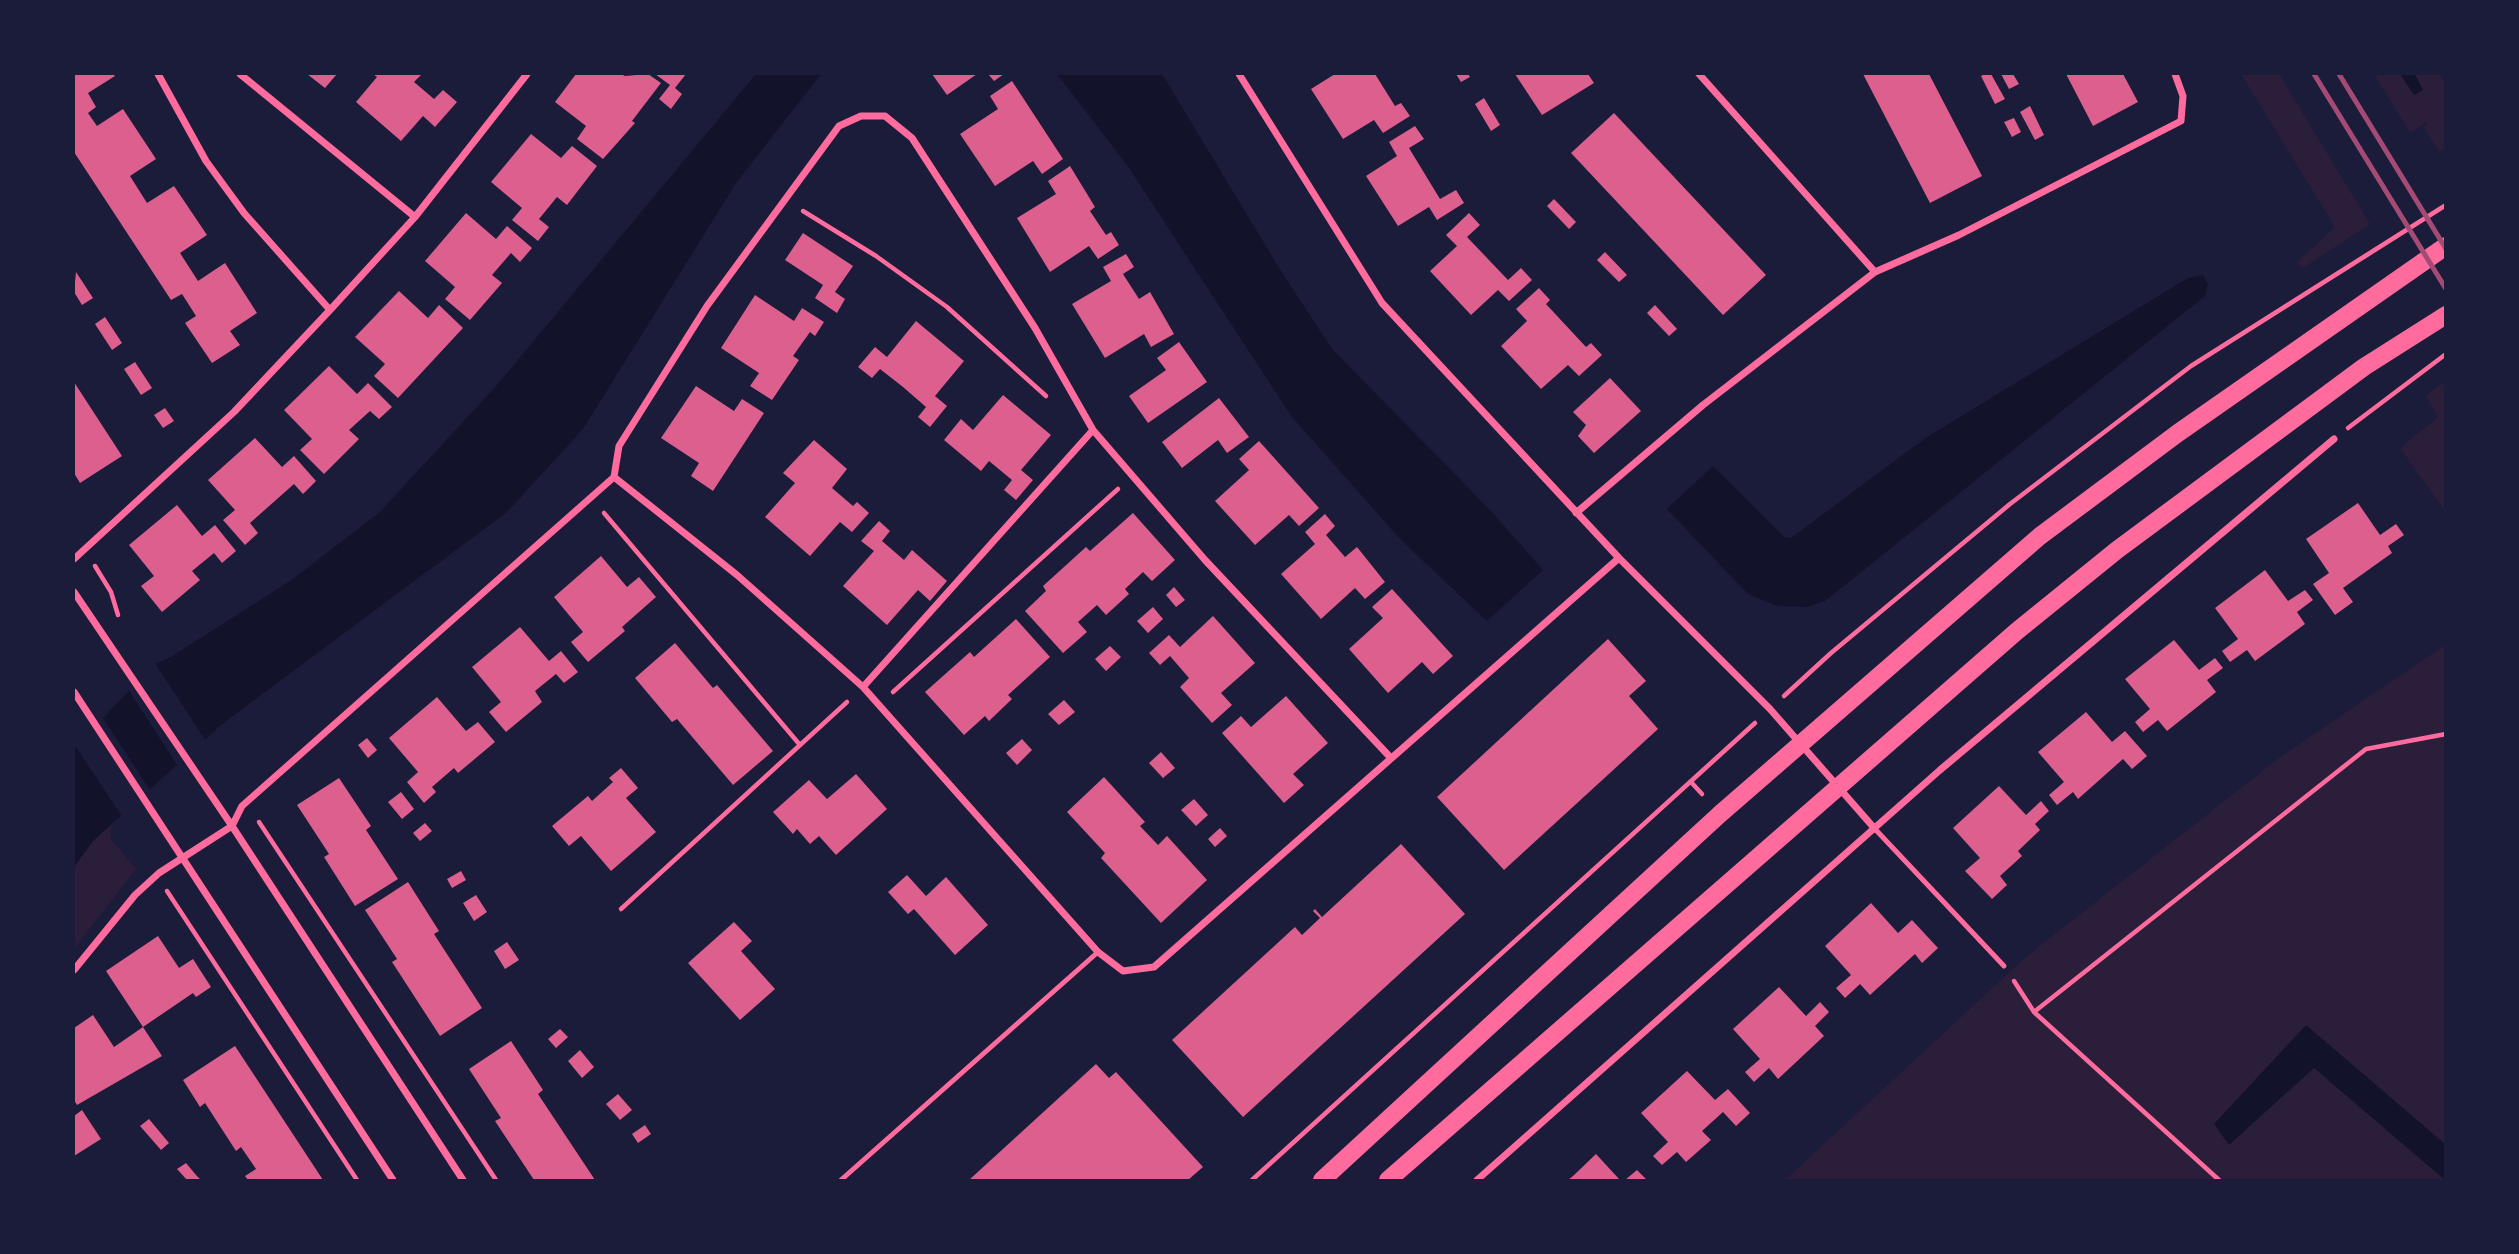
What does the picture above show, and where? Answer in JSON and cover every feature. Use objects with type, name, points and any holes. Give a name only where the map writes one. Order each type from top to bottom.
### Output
[{"type":"main road","points":[[1322,1181],[1720,814],[1802,746],[2040,536],[2178,433],[2445,246]]},
{"type":"main road","points":[[1388,1181],[2017,631],[2117,550],[2364,367],[2445,314]]},
{"type":"street","points":[[158,74],[206,162],[244,213],[330,310]]},
{"type":"street","points":[[240,74],[415,217]]},
{"type":"street","points":[[74,559],[225,420],[330,310],[415,217],[527,74]]},
{"type":"street","points":[[1239,74],[1382,303],[1619,558],[1770,709],[1875,830]]},
{"type":"street","points":[[1699,74],[1875,272]]},
{"type":"street","points":[[1576,513],[1703,405],[1875,272],[1959,236],[2181,121],[2183,96],[2175,74]]},
{"type":"street","points":[[74,970],[135,895],[159,873],[232,827],[242,806],[614,477],[619,446],[707,306],[839,126],[861,116],[885,116],[912,138],[1035,328],[1093,430],[1132,477],[1391,757]]},
{"type":"street","points":[[863,687],[1093,430]]},
{"type":"street","points":[[1477,1181],[1950,761],[2334,439]]},
{"type":"street","points":[[614,477],[737,575],[880,703],[1098,953],[1123,971],[1154,967],[1619,558]]},
{"type":"street","points":[[74,592],[232,827],[463,1181]]},
{"type":"street","points":[[74,692],[393,1181]]},
{"type":"lane","points":[[1875,830],[2004,966]]},
{"type":"lane","points":[[841,1181],[1098,953]]},
{"type":"path","points":[[785,200],[876,256],[947,307],[1049,398]]},
{"type":"path","points":[[1252,1181],[1830,653],[2010,504],[2191,366],[2445,205]]},
{"type":"path","points":[[2334,439],[2445,354]]},
{"type":"path","points":[[880,703],[1132,477]]},
{"type":"path","points":[[590,497],[800,745]]},
{"type":"path","points":[[85,550],[111,592],[120,624]]},
{"type":"path","points":[[621,909],[863,687]]},
{"type":"path","points":[[2034,1012],[2366,749],[2445,734]]},
{"type":"path","points":[[159,873],[163,885],[357,1181]]},
{"type":"path","points":[[2004,966],[2034,1012],[2219,1181]]},
{"type":"shaded area","points":[[756,74],[821,74],[736,183],[583,429],[507,512],[222,724],[93,841],[74,867],[74,749],[154,664],[171,657],[290,581],[379,513],[497,385]]},
{"type":"shaded area","points":[[1057,74],[1162,74],[1279,268],[1332,349],[1491,511],[1543,570],[1487,621],[1401,540],[1292,417],[1127,165]]},
{"type":"shaded area","points":[[2241,74],[2279,74],[2370,224],[2303,268],[2297,262],[2335,227]]},
{"type":"shaded area","points":[[2374,74],[2439,74],[2445,84],[2445,148],[2439,152],[2424,128],[2427,122],[2410,133]]},
{"type":"shaded area","points":[[2400,74],[2415,74],[2423,90],[2414,95]]},
{"type":"shaded area","points":[[2203,275],[2208,284],[2205,296],[1825,601],[1807,607],[1777,606],[1748,594],[1667,509],[1713,466],[1784,537],[1791,538],[1927,437],[2188,278]]},
{"type":"shaded area","points":[[2445,381],[2445,511],[2400,448],[2438,417],[2426,396]]},
{"type":"shaded area","points":[[2445,645],[2445,1180],[1785,1180],[2027,956],[2279,758]]},
{"type":"shaded area","points":[[112,823],[110,838],[136,869],[74,949],[74,867],[93,841]]},
{"type":"shaded area","points":[[2306,1025],[2445,1144],[2445,1180],[2314,1068],[2229,1145],[2214,1124]]},
{"type":"pier","points":[[153,660],[207,743],[179,768],[127,688]]},
{"type":"pier","points":[[101,715],[152,793],[123,818],[74,744]]},
{"type":"building","points":[[74,74],[115,76],[88,93],[96,107],[88,113],[97,126],[123,109],[156,159],[130,176],[147,203],[174,186],[207,235],[180,253],[198,281],[225,263],[257,313],[230,331],[240,345],[212,363],[185,323],[196,316],[182,294],[171,300],[74,152]]},
{"type":"building","points":[[307,74],[337,74],[325,88]]},
{"type":"building","points":[[373,74],[422,74],[414,82],[434,99],[443,90],[457,102],[435,127],[423,116],[401,141],[356,102],[377,77]]},
{"type":"building","points":[[576,74],[648,74],[661,83],[632,121],[635,123],[603,159],[577,139],[586,126],[555,102]]},
{"type":"building","points":[[655,74],[686,74],[675,88],[682,94],[671,109],[659,99],[670,85]]},
{"type":"building","points":[[932,74],[977,74],[947,95]]},
{"type":"building","points":[[988,74],[1004,74],[994,81]]},
{"type":"building","points":[[1335,74],[1375,74],[1395,106],[1401,103],[1410,116],[1383,133],[1374,120],[1343,139],[1311,89]]},
{"type":"building","points":[[1456,74],[1468,74],[1470,77],[1461,82]]},
{"type":"building","points":[[1515,74],[1588,74],[1594,83],[1542,115]]},
{"type":"building","points":[[1863,74],[1929,74],[1982,176],[1930,203]]},
{"type":"building","points":[[1991,74],[2005,99],[1995,104],[1981,76]]},
{"type":"building","points":[[2001,74],[2013,74],[2019,84],[2009,89]]},
{"type":"building","points":[[2066,74],[2123,74],[2138,102],[2093,126]]},
{"type":"building","points":[[1012,81],[1063,159],[1042,174],[1033,161],[995,186],[960,134],[998,109],[990,96]]},
{"type":"building","points":[[1484,98],[1500,125],[1491,131],[1475,104]]},
{"type":"building","points":[[2030,106],[2044,135],[2035,140],[2020,112]]},
{"type":"building","points":[[1614,113],[1766,275],[1723,315],[1571,153]]},
{"type":"building","points":[[2014,118],[2021,132],[2012,137],[2004,122]]},
{"type":"building","points":[[1415,126],[1424,139],[1409,148],[1440,199],[1456,190],[1464,203],[1437,220],[1429,207],[1398,226],[1366,176],[1397,156],[1389,142]]},
{"type":"building","points":[[531,134],[561,158],[572,146],[597,166],[567,205],[557,197],[539,219],[549,227],[538,241],[512,220],[522,208],[491,182]]},
{"type":"building","points":[[1070,166],[1095,207],[1090,211],[1106,235],[1111,232],[1119,245],[1098,259],[1089,246],[1050,272],[1017,218],[1056,194],[1048,181]]},
{"type":"building","points":[[1554,199],[1576,222],[1569,229],[1547,206]]},
{"type":"building","points":[[466,213],[496,239],[507,226],[532,248],[520,262],[511,253],[492,275],[502,283],[470,320],[445,299],[455,287],[425,261]]},
{"type":"building","points":[[1469,213],[1480,225],[1467,237],[1508,280],[1521,268],[1532,280],[1509,301],[1498,290],[1471,315],[1430,271],[1457,246],[1446,235]]},
{"type":"building","points":[[803,233],[853,266],[835,292],[845,299],[837,313],[815,298],[823,285],[785,260]]},
{"type":"building","points":[[1605,252],[1627,275],[1619,282],[1597,260]]},
{"type":"building","points":[[1126,254],[1134,267],[1123,274],[1139,299],[1150,292],[1174,334],[1151,347],[1144,334],[1105,358],[1072,304],[1111,281],[1103,267]]},
{"type":"building","points":[[76,272],[93,298],[82,305],[74,292]]},
{"type":"building","points":[[1539,288],[1550,300],[1546,304],[1586,347],[1591,343],[1602,355],[1579,376],[1568,365],[1541,389],[1501,346],[1527,321],[1516,309]]},
{"type":"building","points":[[399,291],[428,318],[439,305],[463,328],[398,398],[374,376],[385,364],[355,337]]},
{"type":"building","points":[[755,295],[794,321],[802,308],[824,322],[815,336],[810,332],[793,356],[799,360],[772,400],[750,386],[759,373],[721,348]]},
{"type":"building","points":[[1655,305],[1677,329],[1669,336],[1647,313]]},
{"type":"building","points":[[105,317],[122,343],[112,350],[95,324]]},
{"type":"building","points":[[916,321],[964,361],[935,396],[947,406],[930,427],[918,417],[926,407],[903,387],[880,369],[872,378],[858,367],[875,347],[887,357]]},
{"type":"building","points":[[1179,342],[1207,382],[1148,423],[1129,396],[1166,370],[1157,358]]},
{"type":"building","points":[[135,362],[152,388],[141,395],[124,369]]},
{"type":"building","points":[[329,366],[357,394],[368,383],[392,407],[379,419],[370,411],[349,430],[359,439],[324,474],[300,450],[312,439],[284,410]]},
{"type":"building","points":[[1610,378],[1641,411],[1594,453],[1578,436],[1586,425],[1573,412]]},
{"type":"building","points":[[74,382],[122,456],[80,483],[74,473]]},
{"type":"building","points":[[696,386],[734,411],[742,399],[764,413],[713,491],[691,476],[699,463],[661,438]]},
{"type":"building","points":[[1003,395],[1051,435],[1021,470],[1033,480],[1016,500],[1004,490],[1012,480],[989,461],[981,471],[944,440],[961,419],[973,430]]},
{"type":"building","points":[[1219,398],[1249,437],[1227,453],[1218,440],[1182,468],[1162,442]]},
{"type":"building","points":[[165,408],[174,421],[163,428],[154,415]]},
{"type":"building","points":[[255,438],[282,467],[294,456],[316,481],[303,494],[294,484],[250,523],[258,533],[245,545],[223,520],[235,510],[208,480]]},
{"type":"building","points":[[814,440],[847,469],[832,488],[853,506],[857,502],[869,513],[852,532],[840,522],[810,556],[765,517],[795,483],[783,473]]},
{"type":"building","points":[[1259,441],[1319,508],[1299,526],[1289,515],[1255,545],[1215,501],[1249,470],[1239,459]]},
{"type":"building","points":[[2358,503],[2380,535],[2396,524],[2404,535],[2388,546],[2392,553],[2343,588],[2353,602],[2335,615],[2313,584],[2329,573],[2306,539]]},
{"type":"building","points":[[177,505],[202,536],[215,525],[236,551],[222,563],[214,553],[192,571],[200,580],[162,612],[141,586],[154,576],[129,545]]},
{"type":"building","points":[[1133,513],[1175,560],[1152,581],[1143,572],[1125,589],[1129,594],[1106,615],[1097,605],[1078,622],[1087,632],[1063,653],[1025,611],[1046,591],[1043,586],[1086,547],[1090,551]]},
{"type":"building","points":[[1325,514],[1335,526],[1326,535],[1345,557],[1357,547],[1385,582],[1365,599],[1355,588],[1321,619],[1281,574],[1315,544],[1305,532]]},
{"type":"building","points":[[879,521],[890,531],[882,541],[904,560],[912,550],[947,581],[930,601],[918,590],[887,625],[843,586],[874,551],[861,541]]},
{"type":"building","points":[[601,556],[627,587],[639,577],[656,597],[622,627],[625,631],[588,662],[571,642],[583,632],[554,597]]},
{"type":"building","points":[[2265,570],[2288,601],[2305,590],[2313,600],[2297,612],[2305,624],[2255,661],[2247,650],[2230,662],[2222,651],[2238,639],[2215,608]]},
{"type":"building","points":[[1174,587],[1185,600],[1176,607],[1166,595]]},
{"type":"building","points":[[1392,589],[1453,656],[1433,674],[1422,662],[1388,693],[1349,649],[1383,618],[1372,607]]},
{"type":"building","points":[[1153,607],[1163,619],[1148,633],[1137,621]]},
{"type":"building","points":[[1213,616],[1255,663],[1221,693],[1232,705],[1212,723],[1180,687],[1189,678],[1170,656],[1160,665],[1149,653],[1169,635],[1180,647]]},
{"type":"building","points":[[1016,619],[1050,657],[1008,695],[1012,699],[989,721],[985,716],[964,735],[925,692],[970,652],[974,657]]},
{"type":"building","points":[[520,627],[549,661],[561,651],[578,672],[564,683],[556,674],[535,691],[542,702],[506,732],[489,712],[501,702],[472,667]]},
{"type":"building","points":[[1608,639],[1646,681],[1629,696],[1658,729],[1504,870],[1437,797]]},
{"type":"building","points":[[2174,640],[2199,670],[2215,658],[2223,668],[2207,680],[2216,692],[2167,731],[2158,720],[2143,732],[2135,722],[2150,709],[2125,679]]},
{"type":"building","points":[[675,643],[713,688],[717,685],[773,751],[733,785],[677,719],[672,722],[635,678]]},
{"type":"building","points":[[1110,646],[1121,657],[1106,671],[1095,659]]},
{"type":"building","points":[[1286,696],[1328,743],[1293,774],[1304,785],[1284,803],[1222,733],[1241,716],[1251,727]]},
{"type":"building","points":[[437,697],[466,731],[478,722],[495,742],[458,773],[454,768],[432,787],[436,792],[424,803],[407,782],[418,772],[389,738]]},
{"type":"building","points":[[1064,700],[1075,712],[1059,725],[1048,714]]},
{"type":"building","points":[[2086,712],[2112,742],[2125,731],[2147,756],[2132,769],[2123,759],[2078,799],[2073,792],[2057,805],[2049,795],[2064,782],[2038,752]]},
{"type":"building","points":[[367,738],[377,750],[368,758],[358,745]]},
{"type":"building","points":[[1022,739],[1032,750],[1017,765],[1006,753]]},
{"type":"building","points":[[1161,752],[1175,768],[1163,778],[1149,763]]},
{"type":"building","points":[[621,768],[638,788],[626,798],[656,832],[611,871],[581,836],[569,846],[552,826],[588,796],[592,801],[613,782],[609,778]]},
{"type":"building","points":[[856,774],[887,809],[836,855],[819,836],[810,844],[797,829],[793,834],[773,812],[809,780],[827,799]]},
{"type":"building","points":[[1104,777],[1145,822],[1140,826],[1158,845],[1167,836],[1207,880],[1161,923],[1101,858],[1105,853],[1067,812]]},
{"type":"building","points":[[339,778],[371,826],[366,830],[398,879],[355,906],[324,857],[329,854],[297,805]]},
{"type":"building","points":[[1999,786],[2026,815],[2041,801],[2049,811],[2035,824],[2040,830],[2018,851],[2022,856],[2000,876],[2007,885],[1992,899],[1965,871],[1980,858],[1953,828]]},
{"type":"building","points":[[401,792],[414,809],[402,819],[388,802]]},
{"type":"building","points":[[1194,799],[1208,815],[1196,826],[1181,810]]},
{"type":"building","points":[[425,823],[432,831],[420,841],[413,833]]},
{"type":"building","points":[[1220,828],[1227,836],[1215,847],[1208,839]]},
{"type":"building","points":[[1401,844],[1465,914],[1243,1117],[1172,1040],[1295,927],[1302,935],[1320,918],[1313,911],[1315,909],[1322,917]]},
{"type":"building","points":[[461,871],[466,880],[452,888],[447,879]]},
{"type":"building","points":[[907,875],[926,896],[946,877],[988,925],[955,955],[914,909],[908,914],[888,892]]},
{"type":"building","points":[[408,882],[439,931],[434,934],[482,1008],[440,1036],[392,962],[397,959],[365,910]]},
{"type":"building","points":[[476,895],[487,912],[474,921],[463,903]]},
{"type":"building","points":[[1871,903],[1898,933],[1912,920],[1938,948],[1922,963],[1915,954],[1870,995],[1860,984],[1845,998],[1836,988],[1851,975],[1825,946]]},
{"type":"building","points":[[734,922],[752,941],[741,951],[775,989],[740,1020],[688,963]]},
{"type":"building","points":[[158,936],[179,968],[193,959],[211,987],[196,997],[193,993],[143,1027],[106,971]]},
{"type":"building","points":[[507,942],[519,960],[505,969],[494,951]]},
{"type":"building","points":[[1779,987],[1806,1016],[1820,1002],[1829,1012],[1815,1026],[1824,1036],[1778,1079],[1769,1068],[1754,1082],[1745,1072],[1760,1059],[1733,1029]]},
{"type":"building","points":[[93,1015],[114,1047],[143,1027],[162,1056],[77,1105],[74,1100],[74,1028]]},
{"type":"building","points":[[560,1029],[568,1037],[556,1048],[548,1039]]},
{"type":"building","points":[[511,1041],[543,1090],[538,1094],[595,1180],[534,1180],[495,1121],[501,1118],[469,1069]]},
{"type":"building","points":[[235,1046],[323,1180],[248,1180],[245,1176],[256,1169],[241,1147],[236,1151],[205,1103],[200,1107],[183,1080]]},
{"type":"building","points":[[580,1050],[594,1067],[582,1078],[568,1061]]},
{"type":"building","points":[[1096,1064],[1109,1078],[1116,1072],[1203,1167],[1188,1180],[969,1180]]},
{"type":"building","points":[[1687,1071],[1715,1100],[1728,1089],[1750,1113],[1736,1126],[1723,1112],[1702,1131],[1711,1140],[1686,1162],[1677,1152],[1662,1165],[1653,1156],[1668,1142],[1641,1113]]},
{"type":"building","points":[[618,1094],[632,1110],[620,1120],[606,1104]]},
{"type":"building","points":[[82,1110],[101,1139],[74,1156],[74,1116]]},
{"type":"building","points":[[149,1119],[169,1143],[161,1150],[140,1126]]},
{"type":"building","points":[[645,1125],[651,1134],[638,1143],[632,1134]]},
{"type":"building","points":[[1596,1154],[1620,1180],[1568,1180],[1573,1176]]},
{"type":"building","points":[[186,1163],[201,1180],[187,1180],[177,1169]]},
{"type":"building","points":[[1637,1170],[1647,1180],[1625,1180]]},
{"type":"railway","points":[[2314,74],[2446,289]]},
{"type":"railway","points":[[2339,74],[2446,249]]}]
